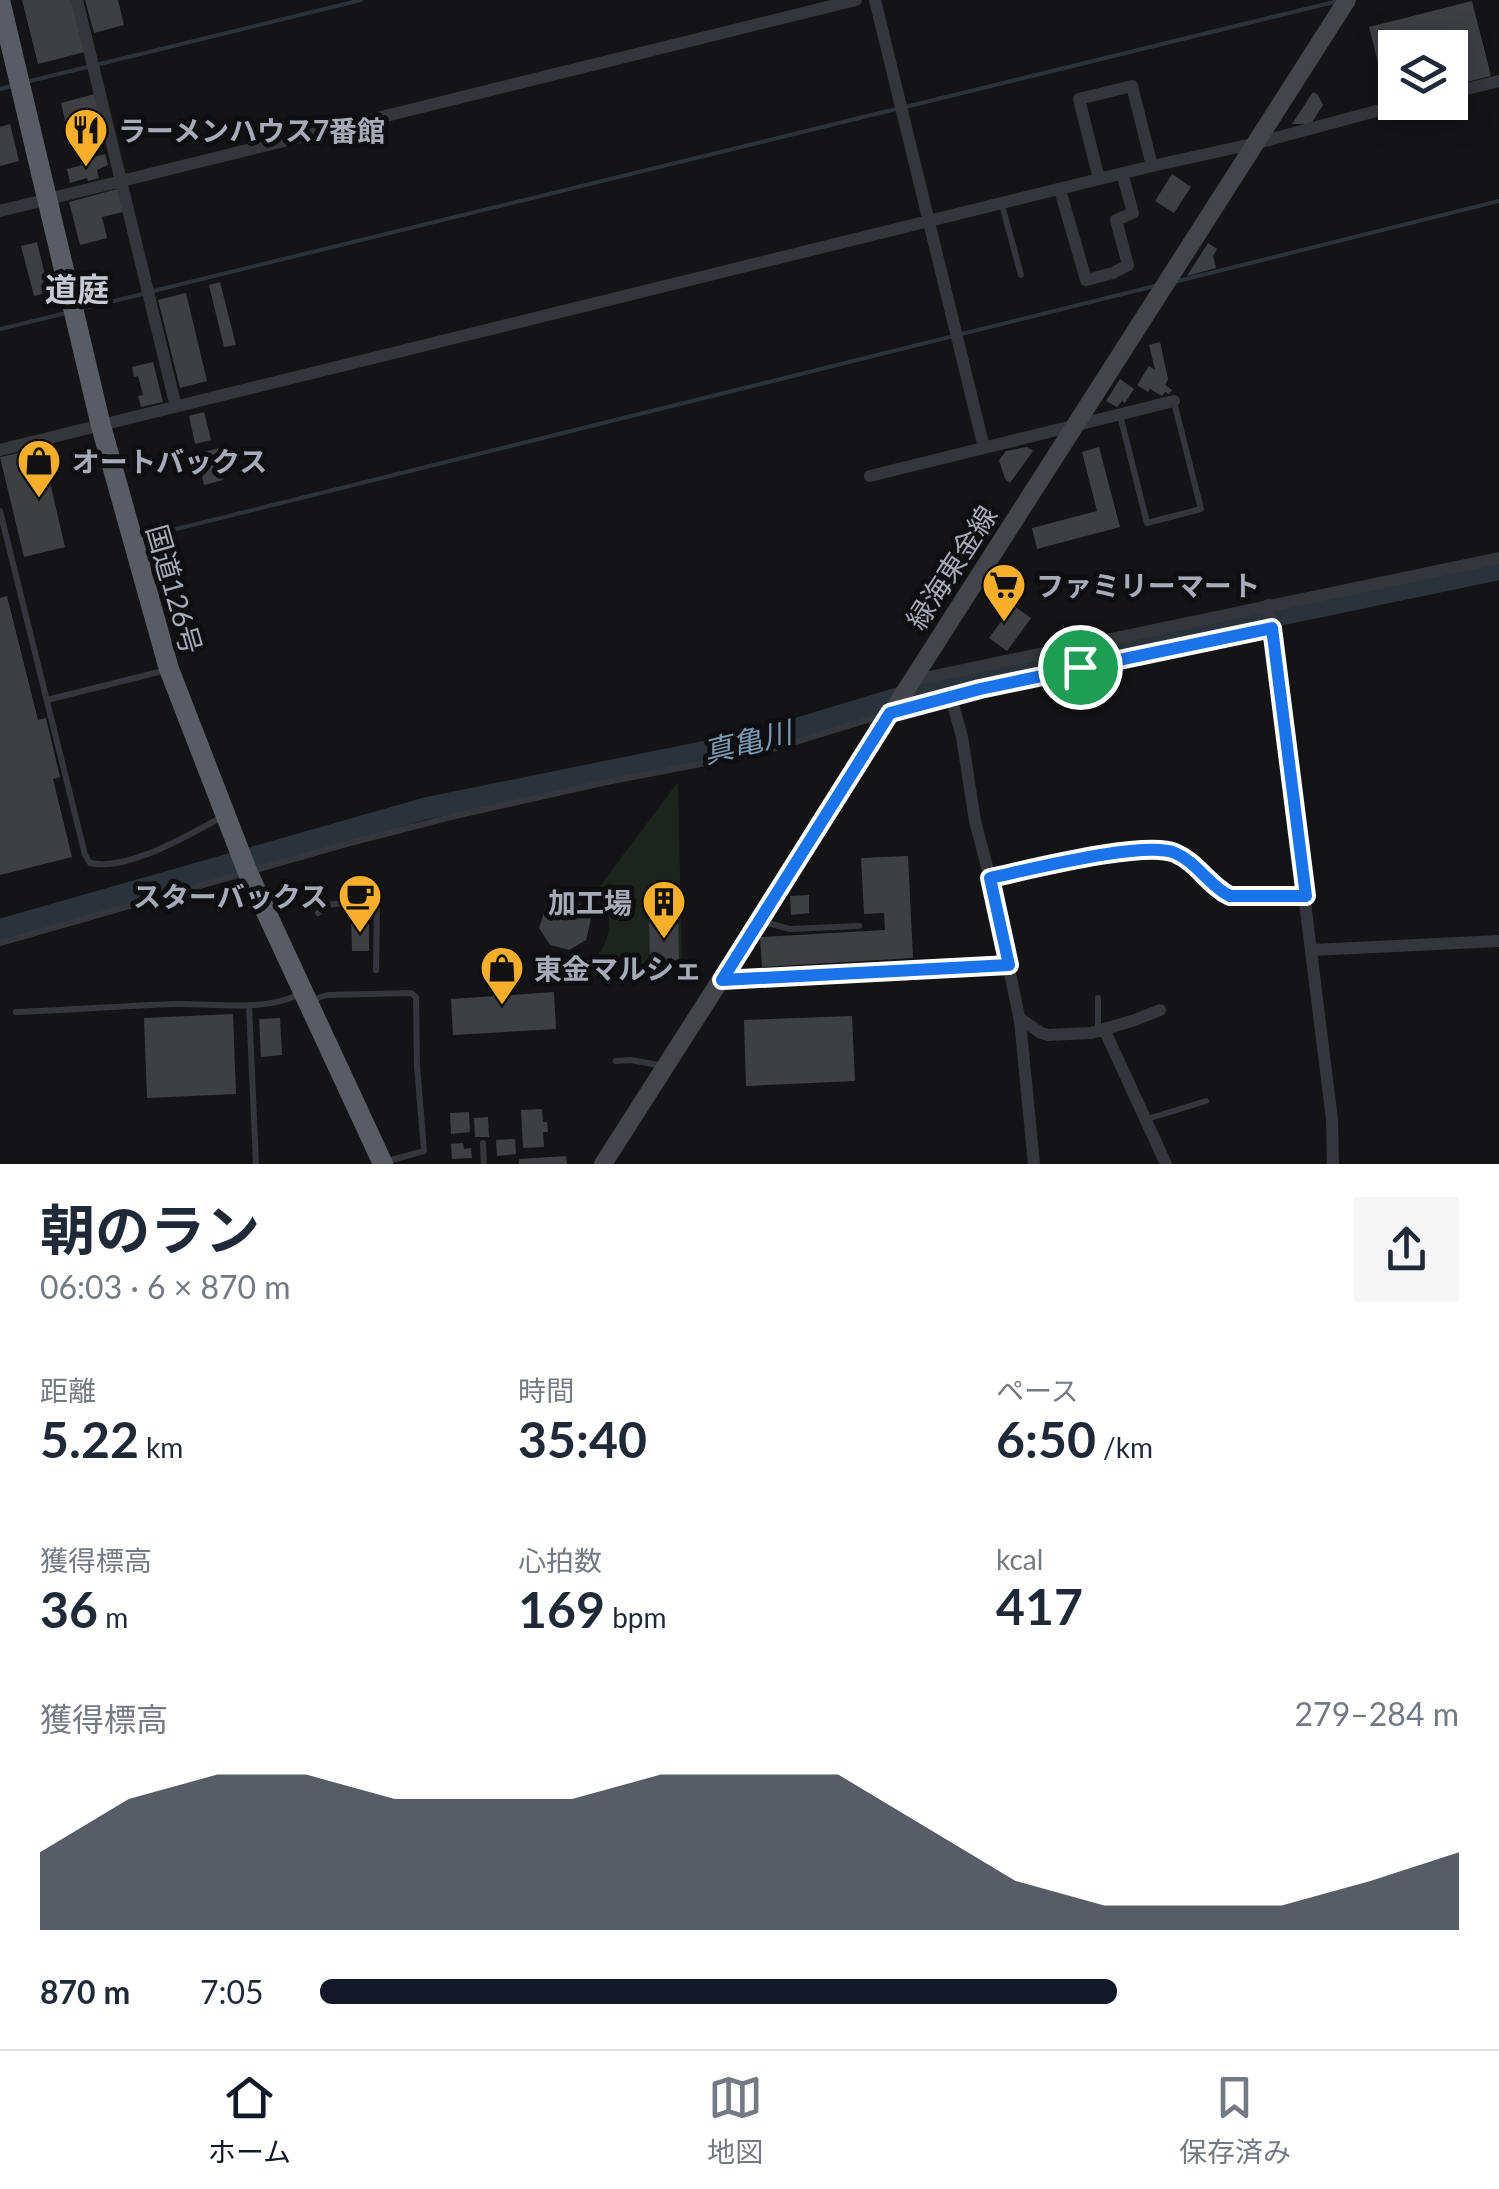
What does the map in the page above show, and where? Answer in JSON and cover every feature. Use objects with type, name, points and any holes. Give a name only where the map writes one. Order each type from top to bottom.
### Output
[{"type":"highway","name":"国道126号","points":[[0,0],[100,426],[169,669],[248,873],[383,1163]]},
{"type":"main road","name":"緑海東金線","points":[[603,1164],[1347,0]]},
{"type":"street","points":[[76,0],[176,407]]},
{"type":"street","points":[[0,211],[856,0]]},
{"type":"street","points":[[874,0],[984,448]]},
{"type":"street","points":[[1468,89],[1499,81]]},
{"type":"street","points":[[1099,179],[1079,99],[1114,90],[1132,86],[1152,166]]},
{"type":"street","points":[[0,450],[1378,111]]},
{"type":"street","points":[[1060,190],[1086,280],[1114,273],[1128,265],[1116,220],[1133,214],[1122,173]]},
{"type":"street","points":[[870,476],[1174,401]]},
{"type":"street","points":[[910,681],[1499,558]]},
{"type":"street","points":[[1268,605],[1332,1118],[1333,1164]]},
{"type":"street","points":[[951,697],[1019,1018],[1034,1164]]},
{"type":"street","points":[[990,878],[1127,851],[1170,850],[1230,896],[1306,896]]},
{"type":"street","points":[[1312,950],[1499,941]]},
{"type":"street","points":[[722,980],[1009,965]]},
{"type":"street","points":[[1019,1018],[1048,1034],[1101,1030],[1160,1010]]},
{"type":"street","points":[[1101,1030],[1166,1164]]},
{"type":"lane","points":[[1002,204],[1022,275]]},
{"type":"lane","points":[[1120,414],[1147,523],[1202,509],[1174,401]]},
{"type":"lane","points":[[0,511],[90,862],[100,865],[152,854],[225,816]]},
{"type":"lane","points":[[0,944],[350,843],[474,812],[763,752],[951,697],[1272,628]]},
{"type":"lane","points":[[47,700],[169,669]]},
{"type":"lane","points":[[318,914],[325,905],[374,904],[376,970]]},
{"type":"lane","points":[[760,920],[790,929],[859,926]]},
{"type":"lane","points":[[16,1012],[249,1004],[327,995],[411,993],[416,997],[424,1151],[383,1163]]},
{"type":"lane","points":[[1098,998],[1101,1030]]},
{"type":"lane","points":[[249,1004],[256,1164]]},
{"type":"lane","points":[[616,1061],[665,1066]]},
{"type":"lane","points":[[1146,1119],[1206,1101]]},
{"type":"lane","points":[[483,1142],[484,1164]]},
{"type":"shaded area","points":[[678,782],[682,965],[612,968],[595,960],[609,925],[607,908],[597,890]]},
{"type":"building","points":[[22,0],[72,0],[85,52],[38,64]]},
{"type":"building","points":[[85,0],[118,0],[124,25],[94,33]]},
{"type":"building","points":[[1472,1],[1491,76],[1468,82],[1468,30],[1378,30],[1378,63],[1369,27]]},
{"type":"building","points":[[1313,92],[1323,105],[1311,124],[1292,124]]},
{"type":"building","points":[[95,94],[101,119],[67,128],[61,103]]},
{"type":"building","points":[[10,124],[19,161],[0,166],[0,127]]},
{"type":"building","name":"ラーメンハウス7番館","points":[[105,154],[108,165],[97,170],[99,178],[70,183],[67,169],[91,163],[90,158]]},
{"type":"building","points":[[1172,174],[1191,187],[1174,213],[1155,201]]},
{"type":"building","points":[[117,189],[123,212],[102,217],[107,238],[80,245],[69,202]]},
{"type":"building","points":[[37,242],[49,292],[34,296],[21,246]]},
{"type":"building","points":[[1208,243],[1217,249],[1213,256],[1216,268],[1187,276]]},
{"type":"building","points":[[220,282],[236,345],[224,347],[209,285]]},
{"type":"building","points":[[186,293],[207,381],[180,388],[158,300]]},
{"type":"building","points":[[1160,342],[1168,379],[1165,385],[1172,390],[1162,396],[1137,385],[1149,366],[1155,370],[1149,345]]},
{"type":"building","points":[[153,362],[163,402],[141,407],[138,396],[143,395],[132,367]]},
{"type":"building","points":[[1120,379],[1134,389],[1125,403],[1122,401],[1117,407],[1106,401]]},
{"type":"building","points":[[204,412],[211,440],[195,444],[189,416]]},
{"type":"building","points":[[1027,447],[1033,451],[1010,483],[999,460],[1006,451]]},
{"type":"building","points":[[1099,447],[1120,527],[1037,549],[1032,528],[1097,511],[1082,452]]},
{"type":"building","points":[[42,448],[65,547],[24,557],[0,457]]},
{"type":"building","points":[[219,448],[225,471],[221,472],[223,480],[204,485],[197,454]]},
{"type":"building","points":[[7,596],[38,720],[46,718],[60,777],[53,779],[72,857],[0,875],[0,598]]},
{"type":"building","points":[[1013,605],[1031,618],[1007,651],[989,638]]},
{"type":"building","points":[[908,856],[913,958],[762,967],[760,937],[885,930],[884,913],[864,914],[861,858]]},
{"type":"building","points":[[809,895],[809,913],[791,915],[790,896]]},
{"type":"building","points":[[563,899],[580,904],[591,919],[586,940],[569,950],[550,945],[539,928],[545,909]]},
{"type":"building","points":[[351,914],[369,914],[369,951],[352,951]]},
{"type":"building","name":"加工場","points":[[678,918],[679,960],[650,961],[649,920]]},
{"type":"building","points":[[554,992],[556,1029],[453,1035],[451,999]]},
{"type":"building","points":[[233,1014],[236,1094],[147,1098],[144,1018]]},
{"type":"building","points":[[852,1016],[855,1081],[746,1086],[744,1020]]},
{"type":"building","points":[[280,1018],[282,1055],[261,1057],[259,1019]]},
{"type":"building","points":[[542,1109],[548,1132],[543,1132],[544,1147],[523,1148],[521,1110]]},
{"type":"building","points":[[469,1112],[470,1132],[451,1134],[450,1113]]},
{"type":"building","points":[[488,1117],[489,1137],[475,1137],[474,1118]]},
{"type":"building","points":[[515,1139],[516,1154],[497,1156],[496,1140]]},
{"type":"building","points":[[463,1143],[464,1149],[471,1148],[472,1158],[452,1159],[451,1144]]},
{"type":"building","points":[[566,1156],[567,1164],[519,1164],[519,1159]]},
{"type":"waterway","points":[[26,82],[361,0]]},
{"type":"waterway","points":[[905,107],[1338,1]]},
{"type":"waterway","points":[[0,89],[12,86]]},
{"type":"waterway","points":[[153,291],[896,109]]},
{"type":"waterway","points":[[1174,282],[1499,201]]},
{"type":"waterway","points":[[148,536],[1155,286]]},
{"type":"waterway","points":[[80,309],[143,294]]},
{"type":"waterway","points":[[0,329],[66,313]]},
{"type":"waterway","name":"真亀川","points":[[0,930],[427,808],[754,742],[942,685],[1499,569]]},
{"type":"place","name":"ラーメンハウス7番館","points":[[86,168]]},
{"type":"place","name":"オートバックス","points":[[39,499]]},
{"type":"place","name":"ファミリーマート","points":[[1004,623]]},
{"type":"place","name":"スターバックス","points":[[360,934]]},
{"type":"place","name":"加工場","points":[[664,940]]},
{"type":"place","name":"東金マルシェ","points":[[502,1006]]},
{"type":"district","name":"道庭","points":[[77,288]]},
{"type":"route","points":[[1272,628],[1306,896],[1230,896],[1170,850],[1127,851],[990,878],[1009,965],[722,980],[890,713],[1080,667],[1272,628]]}]
